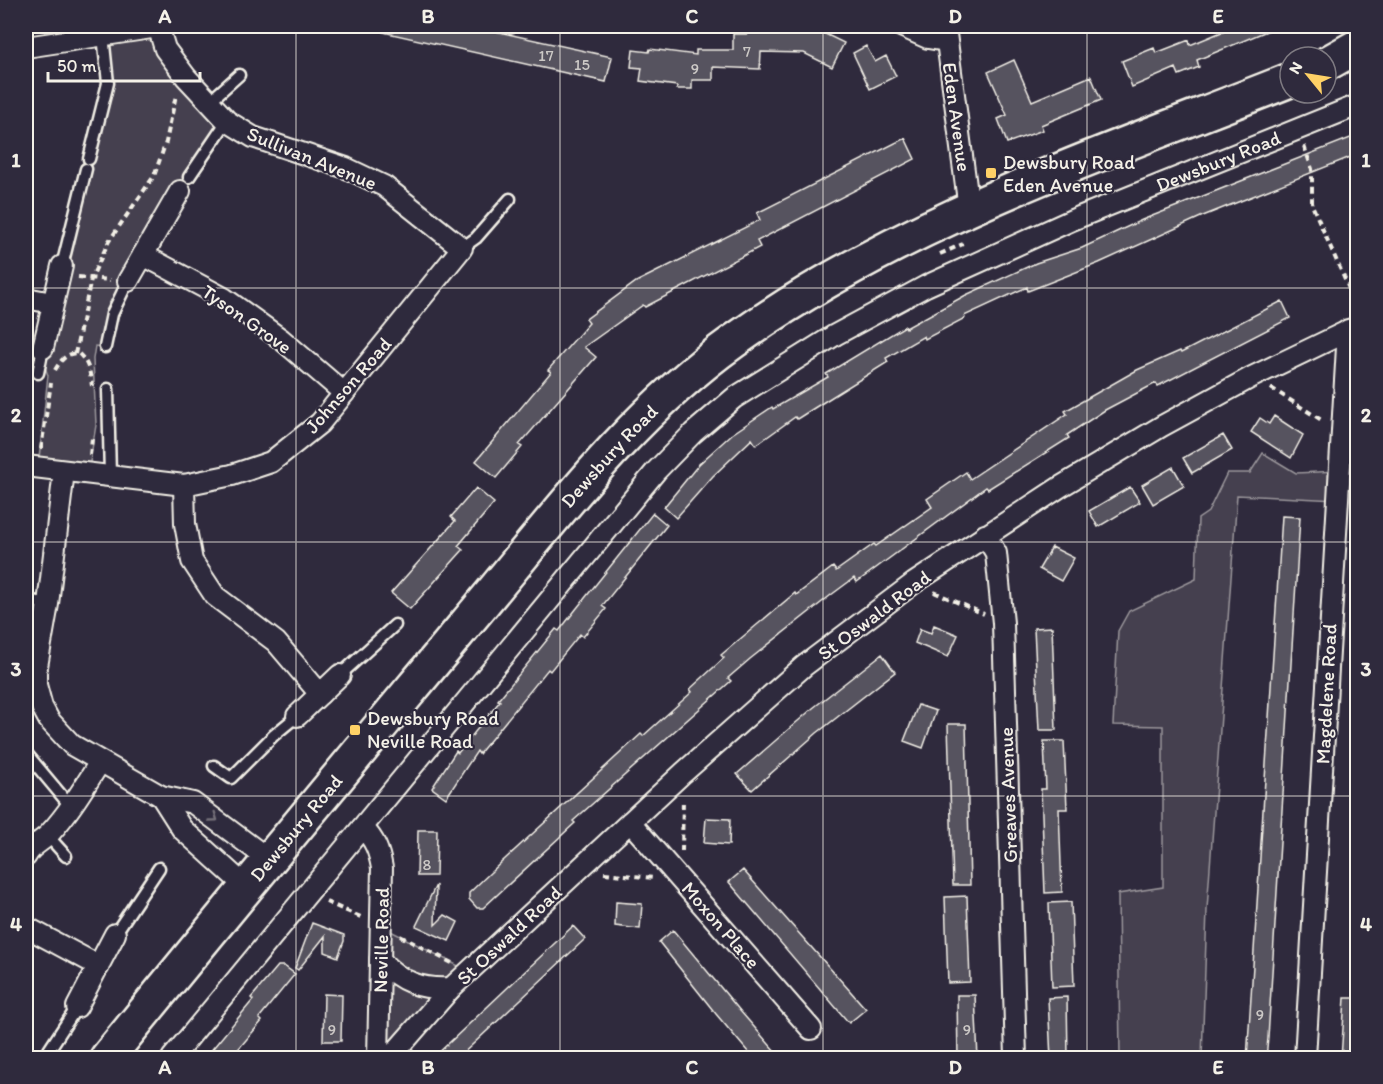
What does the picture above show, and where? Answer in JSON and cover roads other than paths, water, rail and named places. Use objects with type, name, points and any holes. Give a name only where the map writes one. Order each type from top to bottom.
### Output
[{"type":"highway","points":[[1338,57],[1358,46]]},
{"type":"highway","name":"Dewsbury Road","points":[[107,1059],[268,858],[579,490],[647,414],[690,373],[736,339],[829,279],[969,209],[1278,85]]},
{"type":"street","points":[[26,47],[158,26]]},
{"type":"street","name":"Sullivan Avenue","points":[[158,26],[165,49],[186,77],[227,121],[253,137],[346,168],[384,186],[462,248]]},
{"type":"street","points":[[901,26],[928,38],[945,33]]},
{"type":"street","name":"Eden Avenue","points":[[945,33],[969,209]]},
{"type":"street","name":"Dewsbury Road","points":[[172,1059],[656,471],[693,433],[734,398],[835,335],[936,281],[1072,220],[1358,105]]},
{"type":"street","points":[[128,281],[184,184]]},
{"type":"street","name":"Johnson Road","points":[[32,467],[184,485],[232,475],[270,462],[320,423],[462,248]]},
{"type":"street","name":"Tyson Grove","points":[[143,255],[224,298],[280,339],[344,393]]},
{"type":"street","points":[[43,348],[61,271]]},
{"type":"street","points":[[26,298],[52,303]]},
{"type":"street","name":"St Oswald Road","points":[[390,1059],[452,988],[630,822],[804,666],[914,583],[985,535],[1162,426],[1252,377],[1353,328]]},
{"type":"street","name":"Magdelene Road","points":[[1305,1059],[1341,432],[1353,328]]},
{"type":"street","points":[[64,471],[48,604],[36,672],[34,706],[72,745],[161,796],[193,803],[268,858]]},
{"type":"street","points":[[184,485],[185,524],[192,561],[216,596],[276,642],[320,694]]},
{"type":"street","name":"Greaves Avenue","points":[[985,535],[996,553],[1003,622],[1016,1059]]},
{"type":"street","points":[[297,716],[340,675]]},
{"type":"street","points":[[26,856],[29,849],[48,836],[72,807],[100,762]]},
{"type":"street","points":[[161,796],[182,829],[245,886]]},
{"type":"street","name":"Moxon Place","points":[[630,822],[811,1029]]},
{"type":"street","name":"Neville Road","points":[[363,828],[372,836],[379,851],[382,868],[378,1059]]},
{"type":"street","points":[[26,927],[99,966]]},
{"type":"street","points":[[77,1007],[115,934]]},
{"type":"street","name":"St Oswald Road","points":[[380,960],[393,974],[410,983],[433,989],[452,988]]},
{"type":"lane","points":[[61,271],[108,83],[103,35]]},
{"type":"lane","points":[[209,102],[238,75]]},
{"type":"lane","points":[[184,184],[227,121]]},
{"type":"lane","points":[[462,248],[476,238],[510,199]]},
{"type":"lane","points":[[105,347],[112,314],[128,281]]},
{"type":"lane","points":[[38,373],[43,348]]},
{"type":"lane","points":[[108,389],[110,477]]},
{"type":"lane","points":[[26,600],[48,604]]},
{"type":"lane","points":[[340,675],[395,625]]},
{"type":"lane","points":[[214,766],[231,778],[274,735],[297,716]]},
{"type":"lane","points":[[26,753],[72,807]]},
{"type":"lane","points":[[48,836],[66,856]]},
{"type":"lane","points":[[115,934],[159,868]]},
{"type":"lane","points":[[49,1050],[77,1007]]},
{"type":"place","name":"Dewsbury Road Eden Avenue","points":[[991,173]]},
{"type":"place","name":"Dewsbury Road Neville Road","points":[[355,730]]}]
